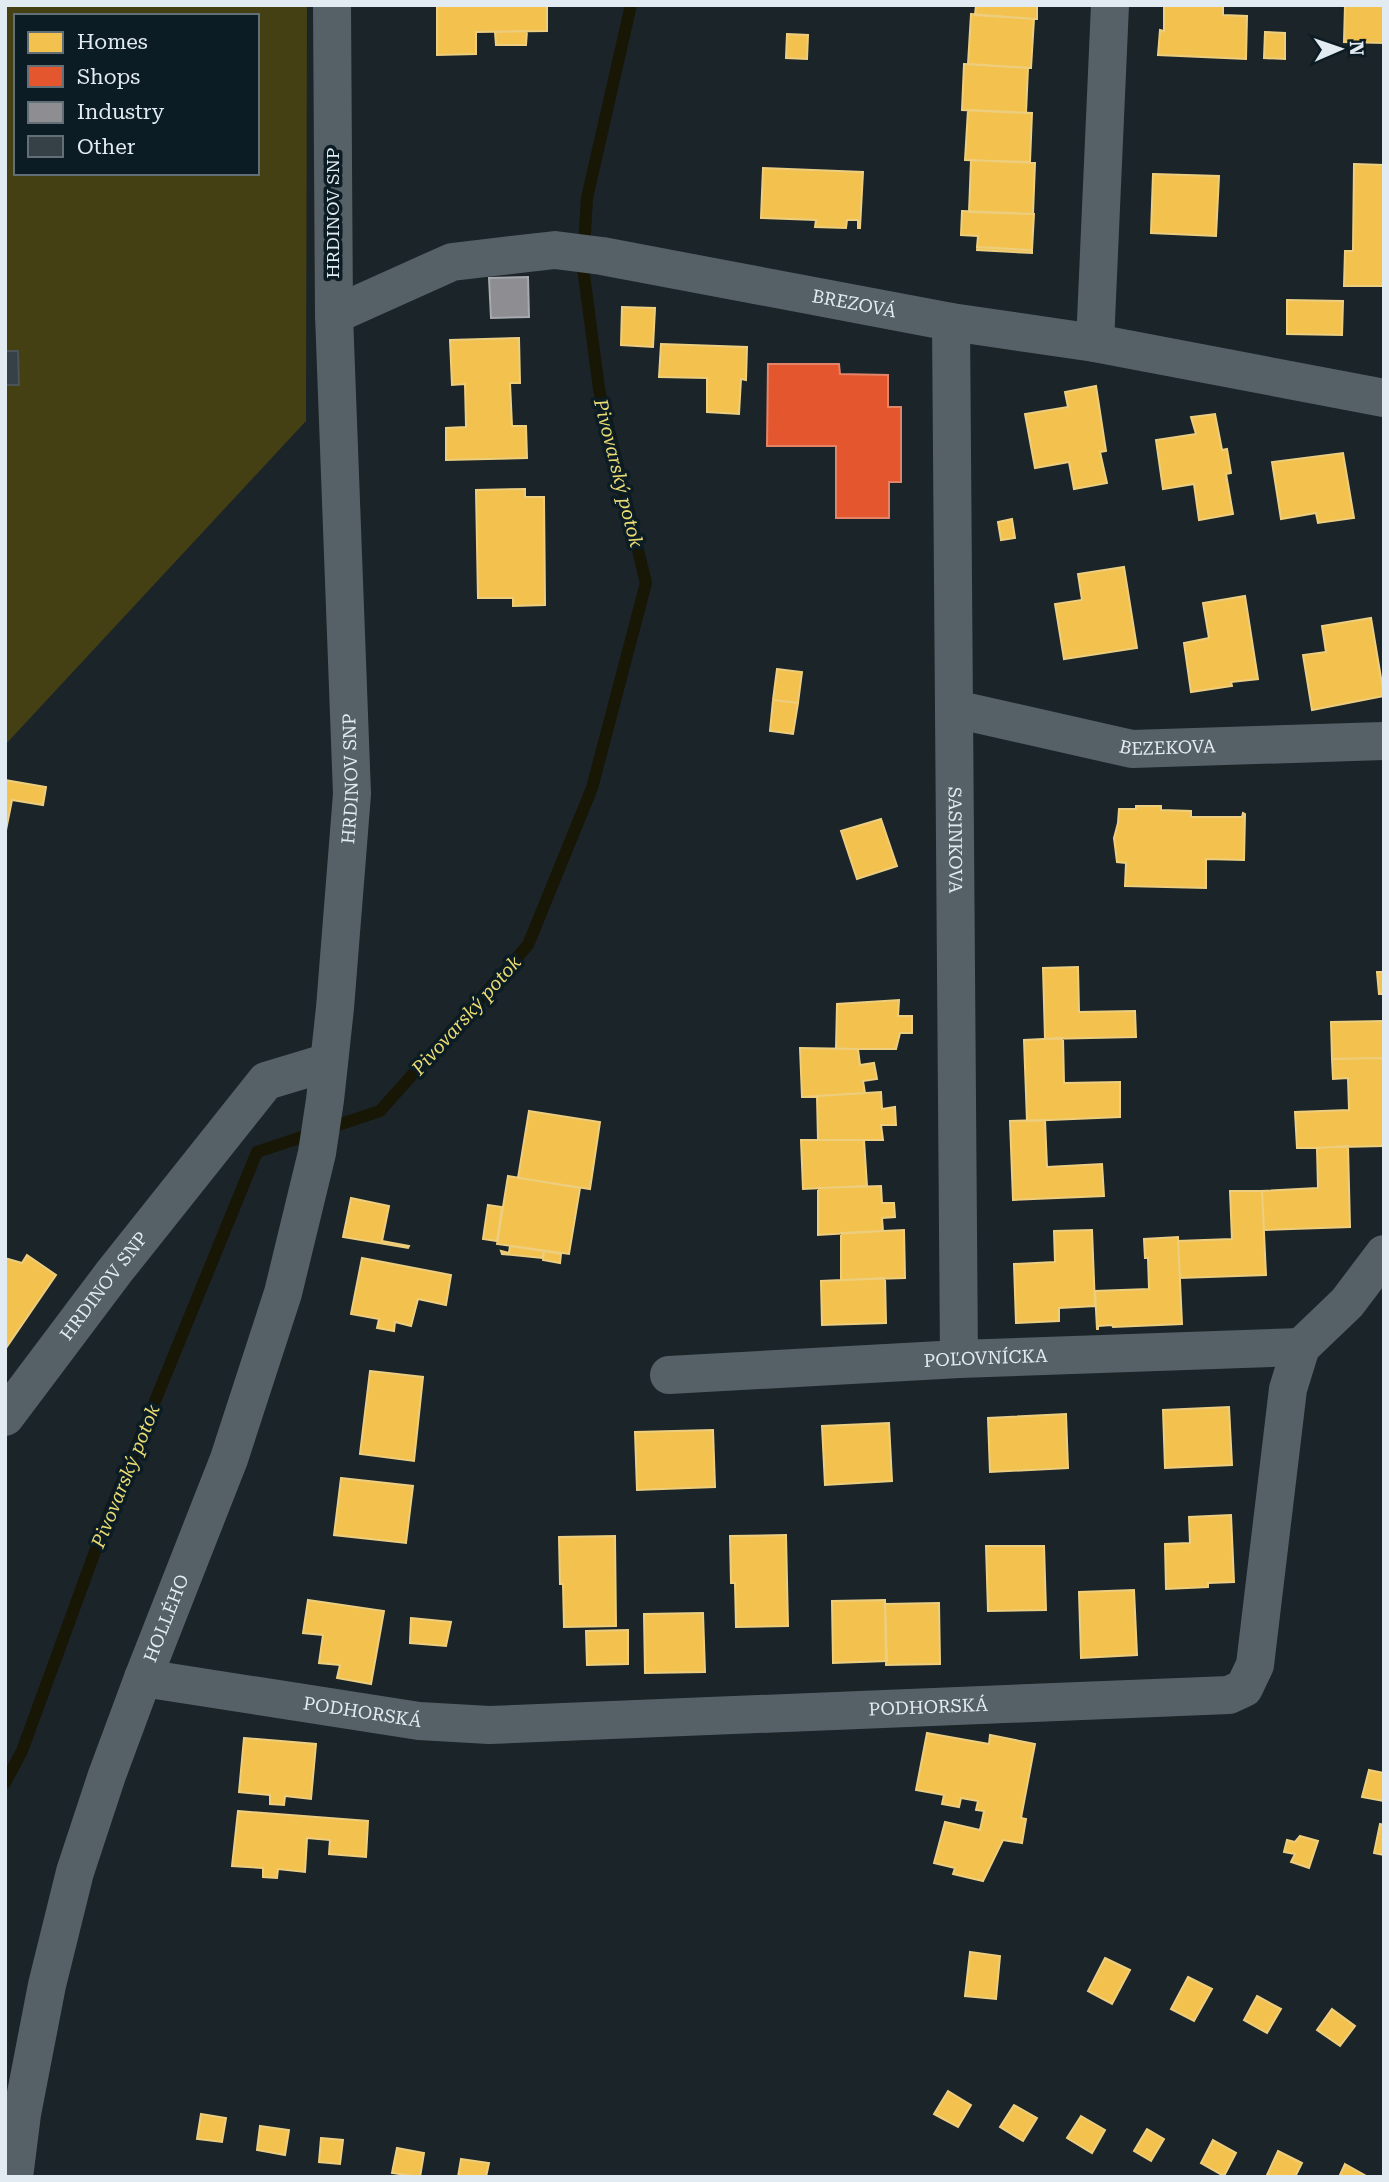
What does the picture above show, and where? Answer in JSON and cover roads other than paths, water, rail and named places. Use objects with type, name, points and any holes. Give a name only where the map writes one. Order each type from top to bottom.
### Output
[{"type":"street","name":"HRDINOV SNP","points":[[5,1417],[114,1272],[266,1081],[329,1062],[352,794],[334,315],[332,5]]},
{"type":"street","points":[[1095,343],[1110,5]]},
{"type":"street","name":"BREZOVÁ","points":[[334,315],[452,262],[555,250],[601,256],[951,322],[1095,343],[1384,398]]},
{"type":"street","name":"SASINKOVA","points":[[951,322],[959,1359]]},
{"type":"street","name":"BEZEKOVA","points":[[955,709],[1132,749],[1384,741]]},
{"type":"street","name":"HOLLÉHO","points":[[14,2177],[22,2114],[47,1985],[75,1872],[143,1678],[229,1459],[283,1293],[317,1153],[329,1062]]},
{"type":"street","name":"PODHORSKÁ","points":[[143,1678],[419,1721],[489,1725],[1229,1695],[1244,1688],[1255,1665],[1288,1389],[1301,1348],[1347,1303],[1384,1254]]},
{"type":"street","name":"POĽOVNÍCKA","points":[[669,1375],[959,1359],[1301,1348]]},
{"type":"waterway","name":"Pivovarský potok","points":[[5,1783],[22,1751],[108,1516],[257,1152],[380,1111],[528,945],[592,788],[646,583],[599,389],[583,267],[587,198],[631,5]]}]
